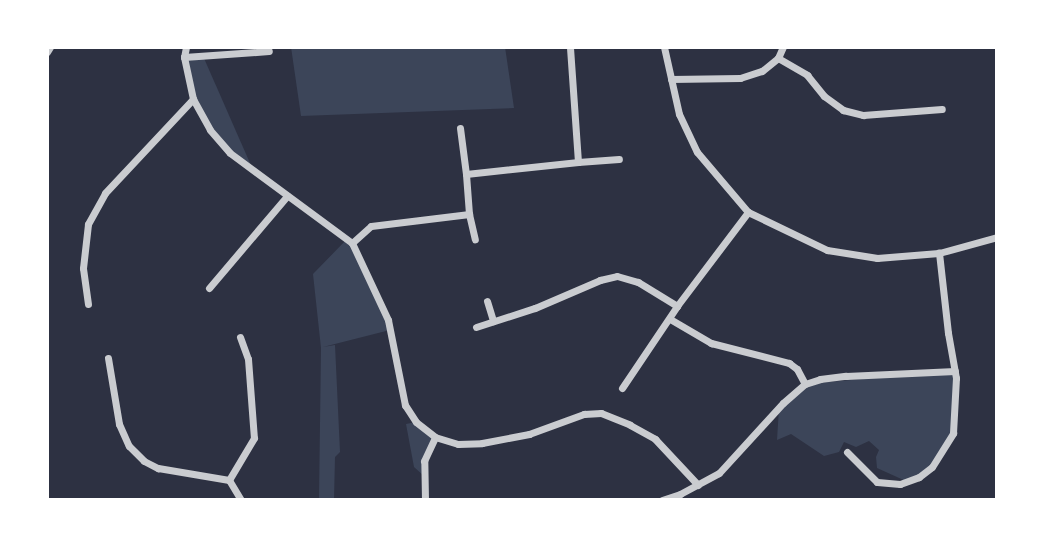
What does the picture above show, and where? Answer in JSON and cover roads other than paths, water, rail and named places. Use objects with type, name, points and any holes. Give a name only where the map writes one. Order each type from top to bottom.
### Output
[{"type":"street","points":[[186,47],[184,57],[192,99],[210,130],[230,153],[352,243],[388,320],[405,405],[416,422],[435,437],[458,444],[482,443],[529,434],[584,414],[601,413],[655,439],[698,485]]},
{"type":"street","points":[[570,47],[579,162]]},
{"type":"street","points":[[664,47],[679,114],[697,152],[748,212],[827,250],[877,258],[939,253],[997,237]]},
{"type":"street","points":[[671,79],[740,78],[762,71],[778,58],[783,47]]},
{"type":"street","points":[[184,57],[269,51]]},
{"type":"street","points":[[778,58],[807,75],[824,96],[843,110],[863,115],[942,109]]},
{"type":"street","points":[[88,304],[83,268],[88,224],[105,193],[192,99]]},
{"type":"street","points":[[460,128],[474,239]]},
{"type":"street","points":[[466,174],[619,159]]},
{"type":"street","points":[[209,288],[288,196]]},
{"type":"street","points":[[622,388],[677,306],[748,212]]},
{"type":"street","points":[[352,243],[371,226],[469,214]]},
{"type":"street","points":[[847,452],[877,482],[908,482],[932,467],[953,433],[957,411],[955,371],[939,253]]},
{"type":"street","points":[[476,327],[535,308],[600,280],[621,275],[677,306]]},
{"type":"street","points":[[486,302],[493,321]]},
{"type":"street","points":[[670,319],[711,343],[789,363],[797,369],[805,384]]},
{"type":"street","points":[[229,480],[254,438],[247,359],[240,337]]},
{"type":"street","points":[[108,358],[119,424],[134,452],[159,468],[229,480],[241,500]]},
{"type":"street","points":[[662,500],[719,473],[783,403],[805,384],[846,376],[955,371]]},
{"type":"street","points":[[425,500],[424,461],[435,437]]}]
